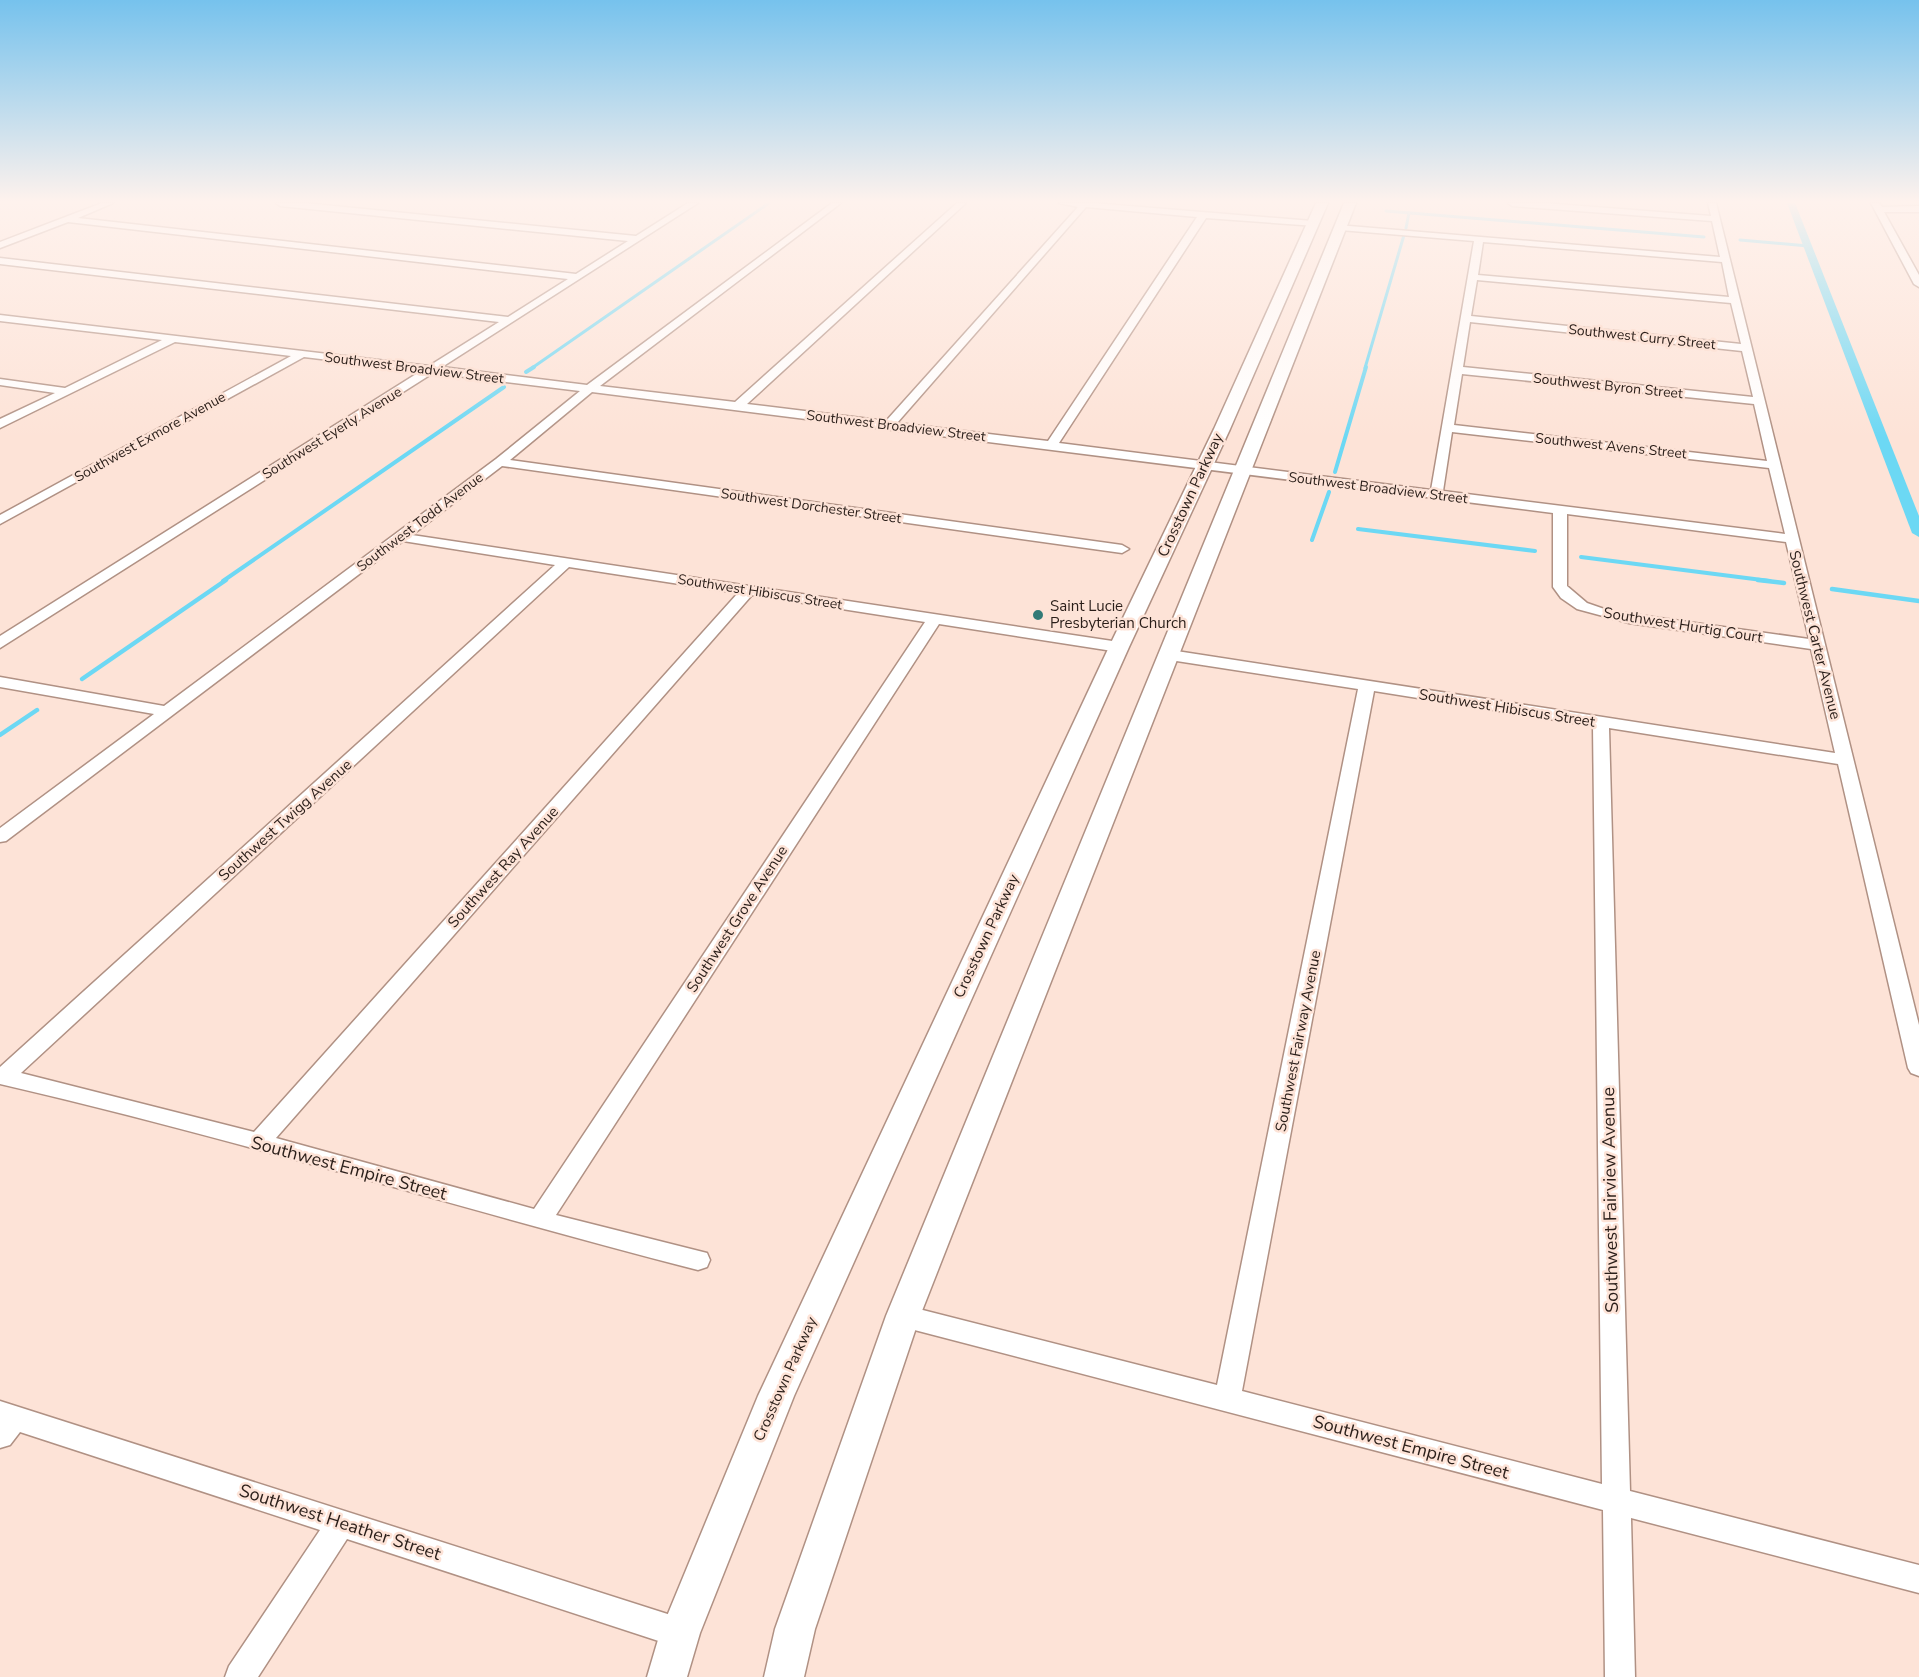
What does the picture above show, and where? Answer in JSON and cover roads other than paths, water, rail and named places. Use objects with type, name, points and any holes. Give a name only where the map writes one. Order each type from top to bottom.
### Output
[{"type":"main road","name":"Crosstown Parkway","points":[[667,1677],[680,1633],[776,1396],[1288,281]]},
{"type":"main road","points":[[784,1677],[795,1629],[903,1316],[1318,281]]},
{"type":"street","points":[[175,281],[509,320]]},
{"type":"street","name":"Southwest Eyerly Avenue","points":[[0,643],[572,281]]},
{"type":"street","name":"Southwest Todd Avenue","points":[[0,837],[165,711],[500,462],[590,388],[733,281]]},
{"type":"street","points":[[738,406],[876,281]]},
{"type":"street","points":[[890,425],[1017,281]]},
{"type":"street","points":[[1051,446],[1159,281]]},
{"type":"street","points":[[1436,495],[1472,281]]},
{"type":"street","points":[[1521,281],[1734,300]]},
{"type":"street","name":"Southwest Carter Avenue","points":[[1730,281],[1919,1068]]},
{"type":"street","name":"Southwest Broadview Street","points":[[0,318],[738,406],[1204,467],[1792,539]]},
{"type":"street","name":"Southwest Curry Street","points":[[1466,320],[1746,348]]},
{"type":"street","points":[[0,424],[171,340]]},
{"type":"street","name":"Southwest Exmore Avenue","points":[[0,520],[300,355]]},
{"type":"street","name":"Southwest Byron Street","points":[[1457,370],[1760,401]]},
{"type":"street","points":[[0,382],[66,391]]},
{"type":"street","name":"Southwest Avens Street","points":[[1447,428],[1774,465]]},
{"type":"street","name":"Southwest Dorchester Street","points":[[500,462],[1122,549]]},
{"type":"street","name":"Southwest Hurtig Court","points":[[1560,511],[1560,587],[1566,596],[1581,606],[1599,613],[1629,619],[1818,645]]},
{"type":"street","name":"Southwest Hibiscus Street","points":[[401,537],[1119,647]]},
{"type":"street","name":"Southwest Twigg Avenue","points":[[2,1077],[566,562]]},
{"type":"street","name":"Southwest Ray Avenue","points":[[259,1142],[748,591]]},
{"type":"street","name":"Southwest Grove Avenue","points":[[540,1220],[935,618]]},
{"type":"street","name":"Southwest Hibiscus Street","points":[[1170,655],[1845,760]]},
{"type":"street","points":[[0,682],[165,711]]},
{"type":"street","name":"Southwest Fairway Avenue","points":[[1228,1398],[1367,685]]},
{"type":"street","name":"Southwest Fairview Avenue","points":[[1601,723],[1620,1677]]},
{"type":"street","name":"Southwest Empire Street","points":[[2,1077],[259,1142],[540,1220],[698,1260]]},
{"type":"street","name":"Southwest Empire Street","points":[[903,1316],[1228,1398],[1616,1502],[1919,1579]]},
{"type":"street","name":"Southwest Heather Street","points":[[5,1422],[342,1522],[680,1633]]},
{"type":"street","points":[[240,1677],[342,1522]]},
{"type":"waterway","points":[[532,368],[657,281]]},
{"type":"waterway","points":[[1365,368],[1390,281]]},
{"type":"waterway","points":[[1821,281],[1919,533]]},
{"type":"waterway","points":[[526,372],[534,367]]},
{"type":"waterway","points":[[1335,472],[1366,367]]},
{"type":"waterway","points":[[223,581],[504,387]]},
{"type":"waterway","points":[[1312,540],[1329,492]]},
{"type":"waterway","points":[[1358,529],[1535,551]]},
{"type":"waterway","points":[[1581,557],[1770,581]]},
{"type":"waterway","points":[[82,679],[226,580]]},
{"type":"waterway","points":[[1758,580],[1784,583]]},
{"type":"waterway","points":[[1832,589],[1919,601]]},
{"type":"waterway","points":[[0,735],[37,710]]},
{"type":"place","name":"Saint Lucie Presbyterian Church","points":[[1038,615]]}]
